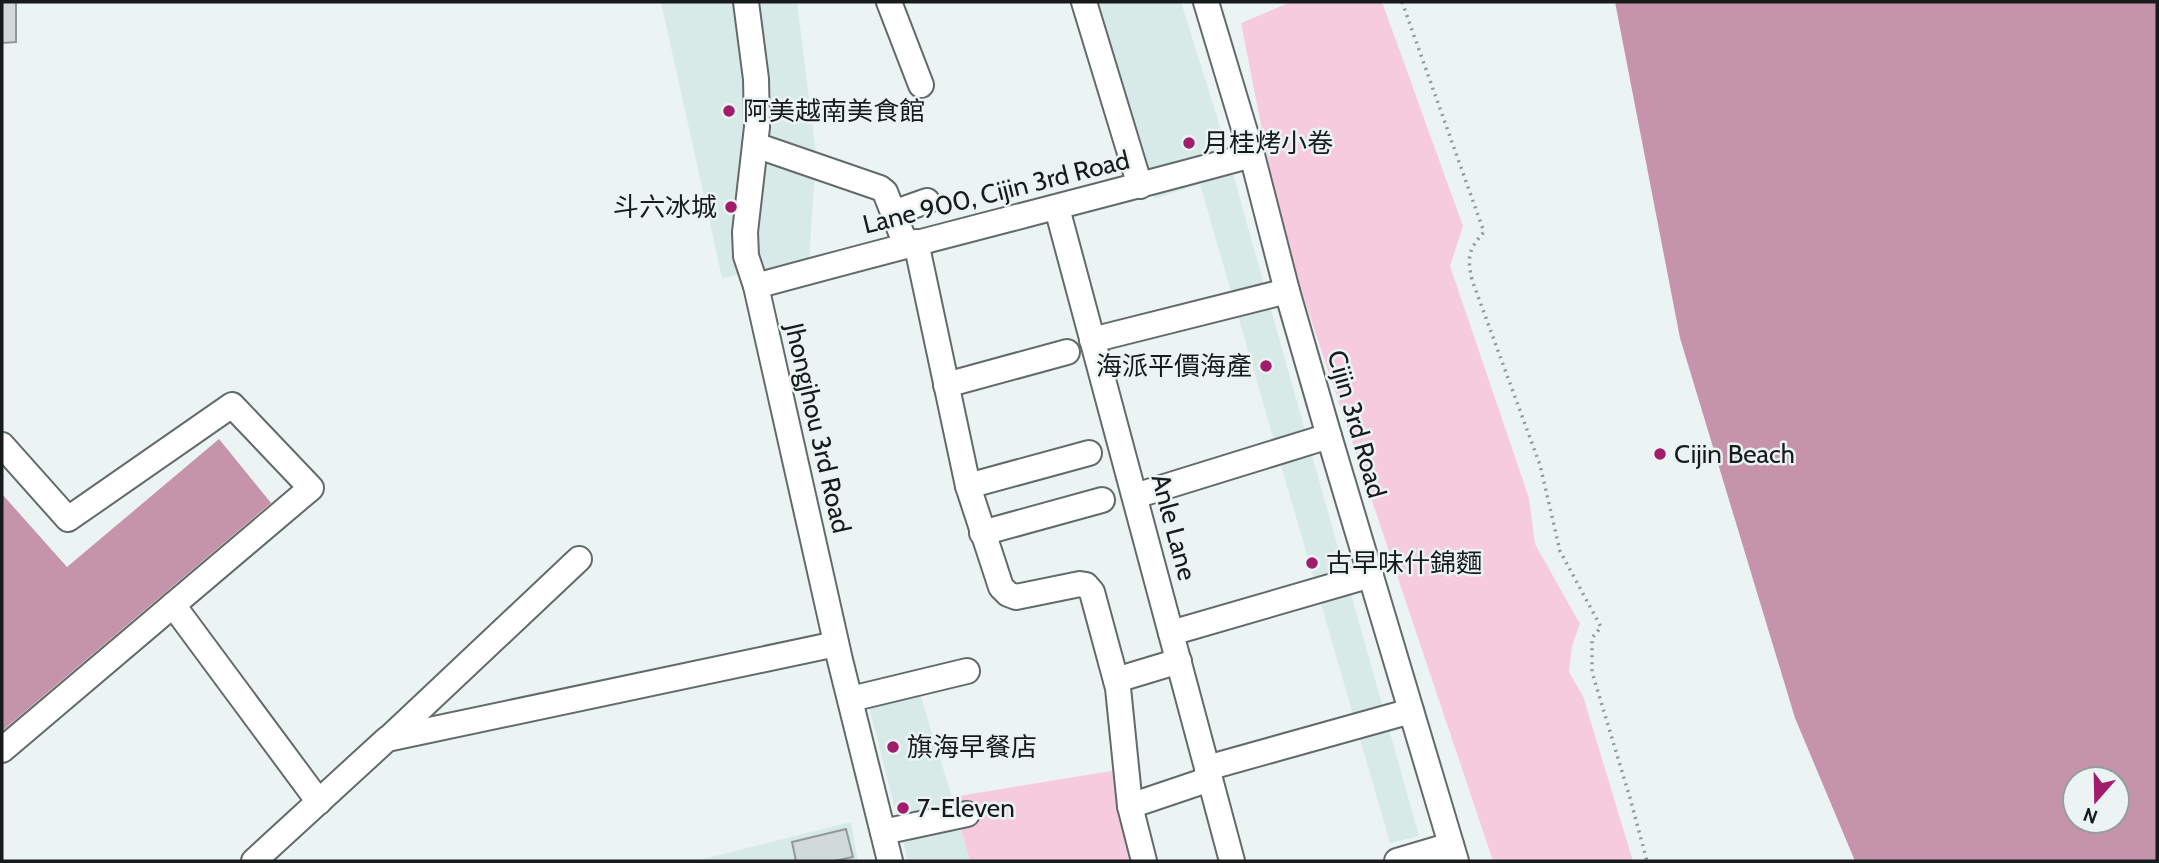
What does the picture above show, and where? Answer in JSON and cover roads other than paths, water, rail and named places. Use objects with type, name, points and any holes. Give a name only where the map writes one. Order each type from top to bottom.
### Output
[{"type":"street","name":"Jhongjhou 3rd Road","points":[[746,2],[756,79],[755,145],[745,232],[746,256],[836,644],[890,861]]},
{"type":"street","points":[[889,2],[921,85]]},
{"type":"street","points":[[1084,2],[1140,186]]},
{"type":"street","name":"Cijin 3rd Road","points":[[1206,2],[1252,155],[1287,291],[1329,436],[1453,853]]},
{"type":"street","points":[[755,145],[851,179],[875,184],[885,192],[893,213],[911,244],[968,486],[1001,587],[1016,597],[1080,584],[1086,585],[1092,592],[1116,680],[1130,806],[1144,861]]},
{"type":"street","name":"Lane 900, Cijin 3rd Road","points":[[755,286],[1252,155]]},
{"type":"street","points":[[893,213],[927,201]]},
{"type":"street","name":"Anle Lane","points":[[1057,208],[1232,861]]},
{"type":"street","points":[[1092,340],[1287,291]]},
{"type":"street","points":[[946,385],[1067,352]]},
{"type":"street","points":[[2,445],[68,519],[232,404],[311,488],[2,750]]},
{"type":"street","points":[[1135,496],[1329,436]]},
{"type":"street","points":[[968,486],[1089,453]]},
{"type":"street","points":[[982,533],[1102,500]]},
{"type":"street","points":[[254,861],[579,559]]},
{"type":"street","points":[[1171,633],[1371,575]]},
{"type":"street","points":[[173,605],[318,802]]},
{"type":"street","points":[[387,739],[836,644]]},
{"type":"street","points":[[1116,680],[1179,661]]},
{"type":"street","points":[[851,699],[967,671]]},
{"type":"street","points":[[1130,806],[1209,773],[1411,711]]},
{"type":"street","points":[[883,832],[967,814]]},
{"type":"street","points":[[1397,861],[1453,853]]},
{"type":"place","name":"阿美越南美食館","points":[[729,111]]},
{"type":"place","name":"月桂烤小卷","points":[[1189,143]]},
{"type":"place","name":"斗六冰城","points":[[731,207]]},
{"type":"place","name":"海派平價海產","points":[[1266,366]]},
{"type":"place","name":"Cijin Beach","points":[[1660,454]]},
{"type":"place","name":"古早味什錦麵","points":[[1312,563]]},
{"type":"place","name":"旗海早餐店","points":[[893,747]]},
{"type":"place","name":"7-Eleven","points":[[903,808]]}]
